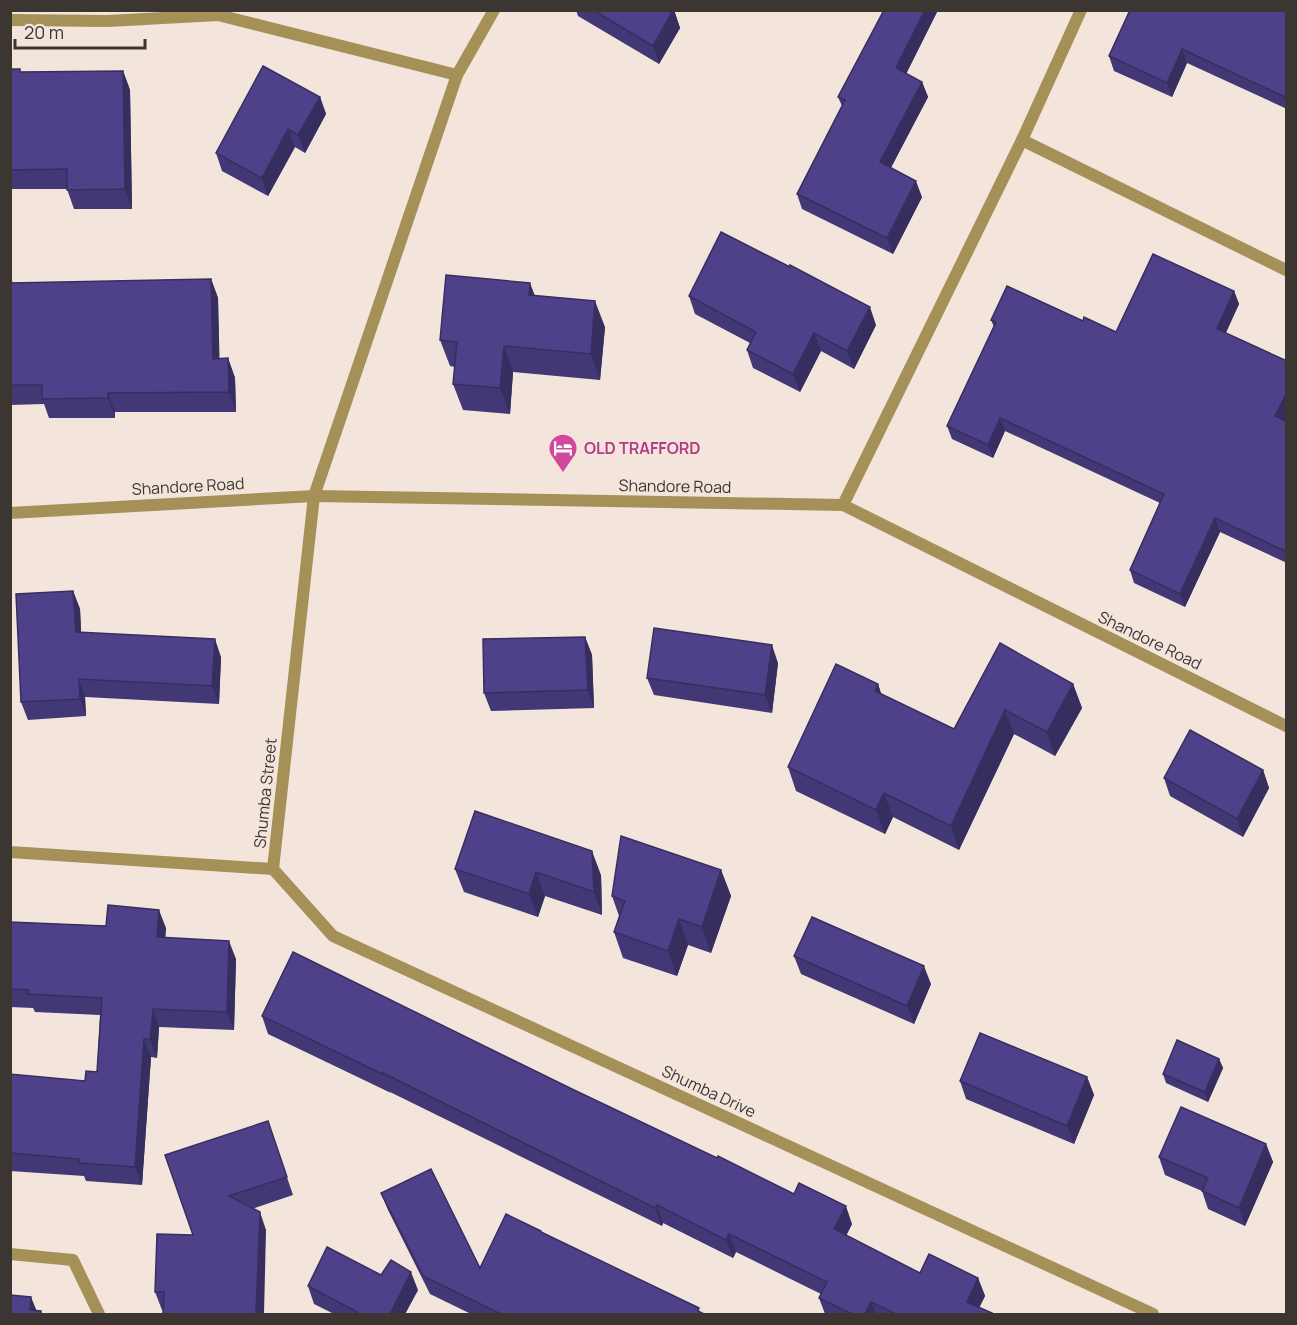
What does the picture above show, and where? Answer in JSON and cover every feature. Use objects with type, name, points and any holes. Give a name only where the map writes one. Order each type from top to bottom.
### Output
[{"type":"street","name":"Shumba Street","points":[[10,852],[273,869],[314,495],[457,75],[494,10]]},
{"type":"street","points":[[843,505],[1022,140],[1081,10]]},
{"type":"street","points":[[10,20],[108,21],[218,15],[457,75]]},
{"type":"street","points":[[1022,140],[1287,270]]},
{"type":"street","name":"Shandore Road","points":[[10,513],[314,495],[843,505],[1287,726]]},
{"type":"street","name":"Shumba Drive","points":[[273,869],[333,936],[1153,1314]]},
{"type":"street","points":[[10,1254],[73,1260],[99,1314]]},
{"type":"building","points":[[593,10],[673,10],[653,46]]},
{"type":"building","points":[[884,10],[925,10],[896,68],[922,82],[880,162],[916,181],[887,238],[797,194],[845,100],[838,97]]},
{"type":"building","points":[[1130,10],[1287,10],[1287,98],[1182,49],[1167,83],[1109,56]]},
{"type":"building","points":[[263,66],[320,97],[298,135],[288,129],[262,178],[216,153]]},
{"type":"building","points":[[10,69],[20,69],[20,72],[123,71],[125,189],[67,190],[67,169],[10,170]]},
{"type":"building","points":[[721,232],[870,307],[847,351],[814,333],[793,374],[747,350],[756,332],[689,296]]},
{"type":"building","points":[[1153,254],[1234,291],[1217,329],[1287,361],[1287,392],[1275,416],[1287,422],[1287,552],[1215,518],[1180,594],[1130,570],[1164,494],[1000,418],[988,445],[947,426],[996,322],[991,320],[1007,286],[1083,321],[1084,317],[1116,332]]},
{"type":"building","points":[[446,275],[530,283],[529,295],[595,301],[591,354],[504,346],[500,388],[453,384],[457,342],[440,340]]},
{"type":"building","points":[[211,279],[213,359],[228,358],[229,392],[108,393],[108,398],[42,399],[42,385],[10,385],[10,283]]},
{"type":"building","points":[[73,591],[76,632],[215,639],[212,686],[79,679],[80,699],[21,702],[16,594]]},
{"type":"building","points":[[654,628],[772,645],[765,695],[647,678]]},
{"type":"building","points":[[585,637],[588,690],[484,693],[483,639]]},
{"type":"building","points":[[1000,643],[1073,684],[1047,732],[1005,710],[951,826],[884,793],[876,810],[788,767],[836,664],[878,684],[875,691],[954,729]]},
{"type":"building","points":[[1190,730],[1263,770],[1237,819],[1164,778]]},
{"type":"building","points":[[475,811],[592,851],[594,892],[536,872],[529,894],[455,869]]},
{"type":"building","points":[[621,836],[721,870],[702,927],[679,919],[668,951],[614,932],[625,901],[612,896]]},
{"type":"building","points":[[108,905],[159,910],[157,937],[229,941],[227,1012],[153,1009],[150,1040],[144,1039],[135,1167],[79,1163],[79,1159],[10,1153],[10,1074],[85,1081],[86,1071],[97,1072],[102,998],[28,994],[29,990],[10,989],[10,922],[106,926]]},
{"type":"building","points":[[812,917],[924,966],[907,1006],[794,956]]},
{"type":"building","points":[[293,952],[574,1090],[717,1158],[718,1156],[794,1194],[799,1183],[846,1206],[834,1229],[920,1273],[929,1254],[978,1278],[967,1302],[994,1314],[896,1314],[871,1302],[865,1314],[852,1314],[819,1298],[827,1282],[729,1234],[726,1240],[657,1205],[655,1208],[383,1073],[384,1075],[262,1016]]},
{"type":"building","points":[[980,1033],[1087,1077],[1067,1126],[960,1081]]},
{"type":"building","points":[[1177,1040],[1219,1059],[1205,1092],[1163,1074]]},
{"type":"building","points":[[1181,1107],[1266,1144],[1239,1208],[1202,1191],[1208,1178],[1159,1157]]},
{"type":"building","points":[[268,1121],[287,1177],[229,1196],[260,1212],[256,1314],[163,1314],[164,1292],[155,1292],[157,1234],[193,1235],[165,1155]]},
{"type":"building","points":[[431,1169],[480,1268],[506,1214],[699,1308],[698,1311],[704,1314],[501,1314],[423,1276],[381,1193]]},
{"type":"building","points":[[327,1247],[381,1275],[391,1260],[411,1272],[390,1314],[355,1314],[357,1312],[308,1286]]},
{"type":"building","points":[[10,1295],[31,1297],[30,1310],[41,1311],[41,1314],[10,1314]]},
{"type":"place","name":"OLD TRAFFORD","points":[[563,474]]}]
